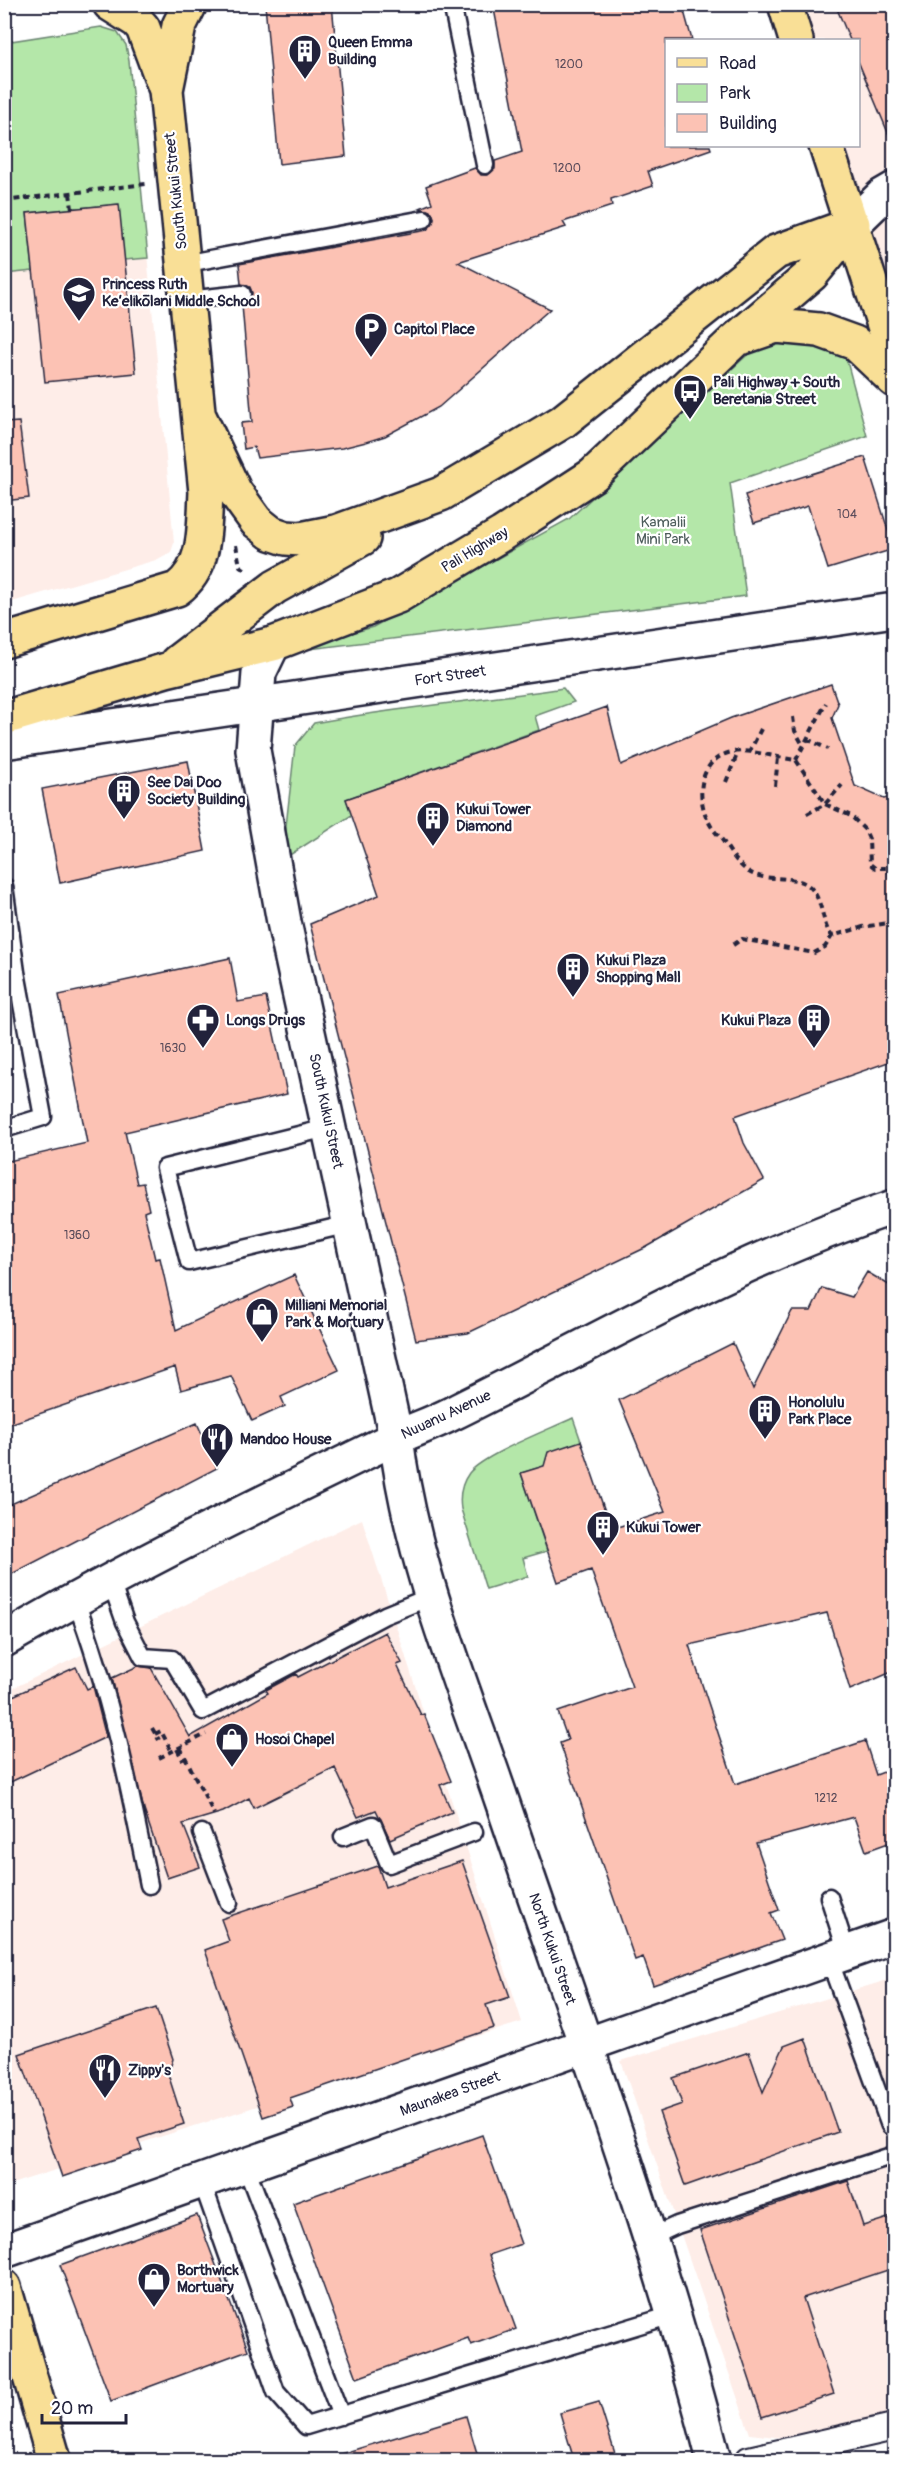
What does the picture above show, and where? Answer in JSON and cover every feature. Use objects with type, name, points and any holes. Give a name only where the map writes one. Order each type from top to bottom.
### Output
[{"type":"main road","points":[[110,4],[138,21],[143,28],[166,90]]},
{"type":"main road","name":"South Kukui Street","points":[[190,4],[178,26],[166,90],[199,416]]},
{"type":"main road","points":[[785,4],[796,39]]},
{"type":"main road","points":[[826,147],[894,356]]},
{"type":"main road","points":[[166,670],[275,587],[441,494],[562,422],[776,252],[853,224]]},
{"type":"main road","name":"Pali Highway","points":[[4,718],[166,670],[273,644],[398,596],[502,534],[593,475],[734,341],[812,274],[853,224]]},
{"type":"main road","points":[[734,341],[776,326],[819,330],[855,343],[894,380]]},
{"type":"main road","points":[[199,416],[240,500],[256,521],[271,533],[286,538],[301,539],[336,532],[441,494]]},
{"type":"main road","points":[[4,641],[166,594],[186,582],[197,564],[204,540],[206,492],[199,416]]},
{"type":"main road","points":[[4,2287],[54,2460]]},
{"type":"street","points":[[853,224],[882,196],[894,189]]},
{"type":"street","name":"Fort Street","points":[[4,742],[894,610]]},
{"type":"street","name":"South Kukui Street","points":[[273,644],[259,673],[253,750],[284,922],[331,1126],[349,1224],[396,1437]]},
{"type":"street","name":"Nuuanu Avenue","points":[[4,1640],[110,1579],[396,1437],[449,1415],[641,1314],[841,1224],[894,1207]]},
{"type":"street","name":"North Kukui Street","points":[[396,1437],[403,1492],[432,1596],[570,2003],[587,2045],[650,2238],[714,2460]]},
{"type":"street","name":"Maunakea Street","points":[[4,2251],[201,2179],[246,2167],[894,1936]]},
{"type":"street","points":[[749,2460],[894,2427]]},
{"type":"lane","points":[[452,4],[485,165]]},
{"type":"lane","points":[[183,264],[424,219]]},
{"type":"lane","points":[[187,300],[242,294]]},
{"type":"lane","points":[[4,886],[16,972],[43,1118],[4,1129]]},
{"type":"lane","points":[[331,1126],[165,1168],[189,1262],[349,1224]]},
{"type":"lane","points":[[110,1579],[125,1622],[143,1657],[171,1659],[203,1711],[385,1615],[432,1596]]},
{"type":"lane","points":[[75,1599],[91,1640],[134,1808],[149,1885]]},
{"type":"lane","points":[[343,1837],[373,1825],[388,1864],[474,1832]]},
{"type":"lane","points":[[202,1833],[229,1903]]},
{"type":"lane","points":[[829,1897],[838,1956],[890,2126]]},
{"type":"lane","points":[[650,2238],[677,2225],[894,2155]]},
{"type":"lane","points":[[246,2167],[341,2416]]},
{"type":"lane","points":[[201,2179],[276,2392],[306,2426],[672,2315]]},
{"type":"path","points":[[4,201],[155,183]]},
{"type":"path","points":[[70,193],[72,209]]},
{"type":"path","points":[[4,254],[7,274]]},
{"type":"path","points":[[235,538],[240,566],[246,570],[257,570]]},
{"type":"path","points":[[796,760],[826,703]]},
{"type":"path","points":[[793,717],[795,731],[803,746]]},
{"type":"path","points":[[749,753],[760,729]]},
{"type":"path","points":[[807,739],[828,749]]},
{"type":"path","points":[[726,782],[739,752]]},
{"type":"path","points":[[796,760],[749,753],[727,753],[713,762],[704,772],[702,801],[711,826],[740,866],[750,873],[809,885],[818,899],[832,936]]},
{"type":"path","points":[[775,786],[778,758]]},
{"type":"path","points":[[796,760],[825,804],[860,823],[869,839],[870,864],[875,868],[888,868],[894,886]]},
{"type":"path","points":[[807,814],[825,804],[842,785]]},
{"type":"path","points":[[733,945],[742,939],[814,953],[825,947],[832,936],[863,927],[894,922]]},
{"type":"path","points":[[152,1728],[159,1740]]},
{"type":"path","points":[[155,1734],[161,1731],[172,1752]]},
{"type":"path","points":[[159,1758],[180,1747]]},
{"type":"path","points":[[180,1747],[181,1759]]},
{"type":"path","points":[[180,1747],[214,1815]]},
{"type":"shaded area","points":[[788,5],[894,5],[894,356],[830,147],[860,147],[860,39],[799,39]]},
{"type":"shaded area","name":"Princess Ruth Ke’elikōlani Middle School","points":[[101,27],[117,32],[126,45],[129,61],[174,543],[171,552],[156,560],[5,604],[5,42]]},
{"type":"shaded area","points":[[362,1519],[522,2022],[5,2186],[5,1692]]},
{"type":"shaded area","points":[[894,1978],[894,2415],[792,2439],[750,2434],[621,2061]]},
{"type":"green space","points":[[101,27],[117,32],[126,45],[148,258],[124,260],[118,204],[27,213],[33,271],[5,274],[5,42]]},
{"type":"green space","name":"Kamalii Mini Park","points":[[772,332],[844,350],[867,436],[730,483],[746,596],[301,650],[299,648],[373,627],[569,519]]},
{"type":"green space","points":[[563,688],[574,702],[535,716],[539,730],[346,799],[352,815],[285,858],[286,826],[295,746],[314,723]]},
{"type":"green space","points":[[573,1418],[581,1441],[547,1465],[521,1473],[547,1551],[523,1558],[528,1576],[486,1589],[461,1509],[464,1481],[469,1473],[488,1458]]},
{"type":"building","name":"Queen Emma Building","points":[[265,4],[332,4],[346,156],[279,164]]},
{"type":"building","points":[[493,4],[682,4],[692,39],[665,39],[665,147],[710,147],[711,149],[648,171],[653,186],[611,200],[612,206],[563,222],[566,227],[458,262],[550,309],[439,407],[385,436],[342,448],[257,458],[254,447],[244,449],[241,423],[252,422],[242,305],[249,302],[252,293],[250,287],[241,284],[239,264],[427,230],[434,218],[432,212],[420,208],[432,203],[426,186],[475,168],[481,175],[488,175],[495,169],[495,161],[522,152]]},
{"type":"building","points":[[835,4],[894,4],[894,147],[860,66],[860,39],[850,39]]},
{"type":"building","points":[[119,204],[136,373],[45,382],[27,213]]},
{"type":"building","points":[[19,422],[29,498],[4,501],[4,423]]},
{"type":"building","points":[[865,457],[894,549],[828,569],[808,506],[754,523],[745,495]]},
{"type":"building","name":"Kukui Plaza Shopping Mall","points":[[831,684],[838,704],[832,718],[855,786],[884,799],[894,796],[894,1060],[735,1116],[744,1143],[764,1180],[647,1247],[468,1333],[416,1340],[310,924],[379,895],[346,799],[607,707],[621,765],[731,718]]},
{"type":"building","name":"See Dai Doo Society Building","points":[[188,761],[205,851],[60,883],[42,789]]},
{"type":"building","points":[[230,958],[238,1002],[266,997],[287,1094],[125,1132],[137,1184],[143,1183],[149,1210],[144,1212],[155,1259],[160,1258],[176,1330],[294,1275],[339,1370],[281,1397],[285,1406],[252,1421],[231,1376],[181,1390],[175,1367],[4,1426],[4,1162],[87,1143],[59,995]]},
{"type":"building","points":[[867,1272],[894,1288],[894,1671],[850,1690],[827,1613],[689,1645],[735,1784],[865,1741],[876,1775],[894,1768],[894,1841],[866,1851],[854,1817],[756,1843],[779,1910],[771,1913],[782,1940],[653,1985],[643,1957],[635,1960],[560,1743],[568,1740],[558,1712],[632,1687],[591,1570],[558,1582],[521,1473],[544,1466],[548,1452],[581,1441],[611,1529],[665,1512],[619,1400],[733,1343],[753,1389],[792,1311],[811,1311],[822,1288],[852,1297]]},
{"type":"building","points":[[197,1423],[217,1468],[4,1578],[4,1507]]},
{"type":"building","name":"Hosoi Chapel","points":[[385,1632],[402,1663],[397,1665],[421,1715],[424,1714],[451,1781],[440,1785],[452,1812],[390,1839],[376,1810],[358,1817],[335,1768],[254,1808],[249,1798],[223,1812],[183,1824],[200,1867],[167,1878],[144,1810],[112,1678],[138,1666],[151,1668],[190,1737],[268,1693],[266,1690],[296,1674],[298,1677]]},
{"type":"building","points":[[76,1667],[87,1689],[93,1686],[106,1737],[4,1785],[4,1700]]},
{"type":"building","points":[[462,1861],[510,1997],[486,2005],[494,2028],[290,2098],[293,2107],[263,2117],[205,1950],[229,1941],[221,1919],[378,1866],[385,1887]]},
{"type":"building","name":"Zippy's","points":[[156,2008],[173,2059],[168,2074],[184,2124],[138,2139],[142,2150],[62,2177],[19,2054]]},
{"type":"building","points":[[805,2038],[838,2132],[685,2186],[659,2112],[682,2104],[673,2078],[749,2052],[763,2092],[784,2046]]},
{"type":"building","points":[[482,2135],[521,2244],[489,2255],[516,2329],[471,2345],[468,2338],[357,2378],[293,2203]]},
{"type":"building","points":[[848,2181],[863,2226],[894,2216],[894,2268],[803,2298],[834,2394],[762,2417],[700,2230]]},
{"type":"building","name":"Borthwick Mortuary","points":[[197,2215],[248,2350],[111,2401],[60,2265]]},
{"type":"building","points":[[599,2402],[617,2460],[574,2460],[560,2413]]},
{"type":"building","points":[[466,2416],[479,2460],[338,2460],[337,2455]]},
{"type":"place","name":"Queen Emma Building","points":[[305,80]]},
{"type":"place","name":"Princess Ruth Ke’elikōlani Middle School","points":[[79,322]]},
{"type":"place","name":"Capitol Place","points":[[371,358]]},
{"type":"place","name":"Pali Highway + South Beretania Street","points":[[690,420]]},
{"type":"place","name":"See Dai Doo Society Building","points":[[124,820]]},
{"type":"place","name":"Kukui Tower Diamond","points":[[433,847]]},
{"type":"place","name":"Kukui Plaza Shopping Mall","points":[[573,998]]},
{"type":"place","name":"Longs Drugs","points":[[203,1049]]},
{"type":"place","name":"Kukui Plaza","points":[[814,1049]]},
{"type":"place","name":"Milliani Memorial Park & Mortuary","points":[[262,1343]]},
{"type":"place","name":"Honolulu Park Place","points":[[765,1440]]},
{"type":"place","name":"Mandoo House","points":[[217,1468]]},
{"type":"place","name":"Kukui Tower","points":[[603,1556]]},
{"type":"place","name":"Hosoi Chapel","points":[[232,1768]]},
{"type":"place","name":"Zippy's","points":[[105,2099]]},
{"type":"place","name":"Borthwick Mortuary","points":[[154,2308]]}]
